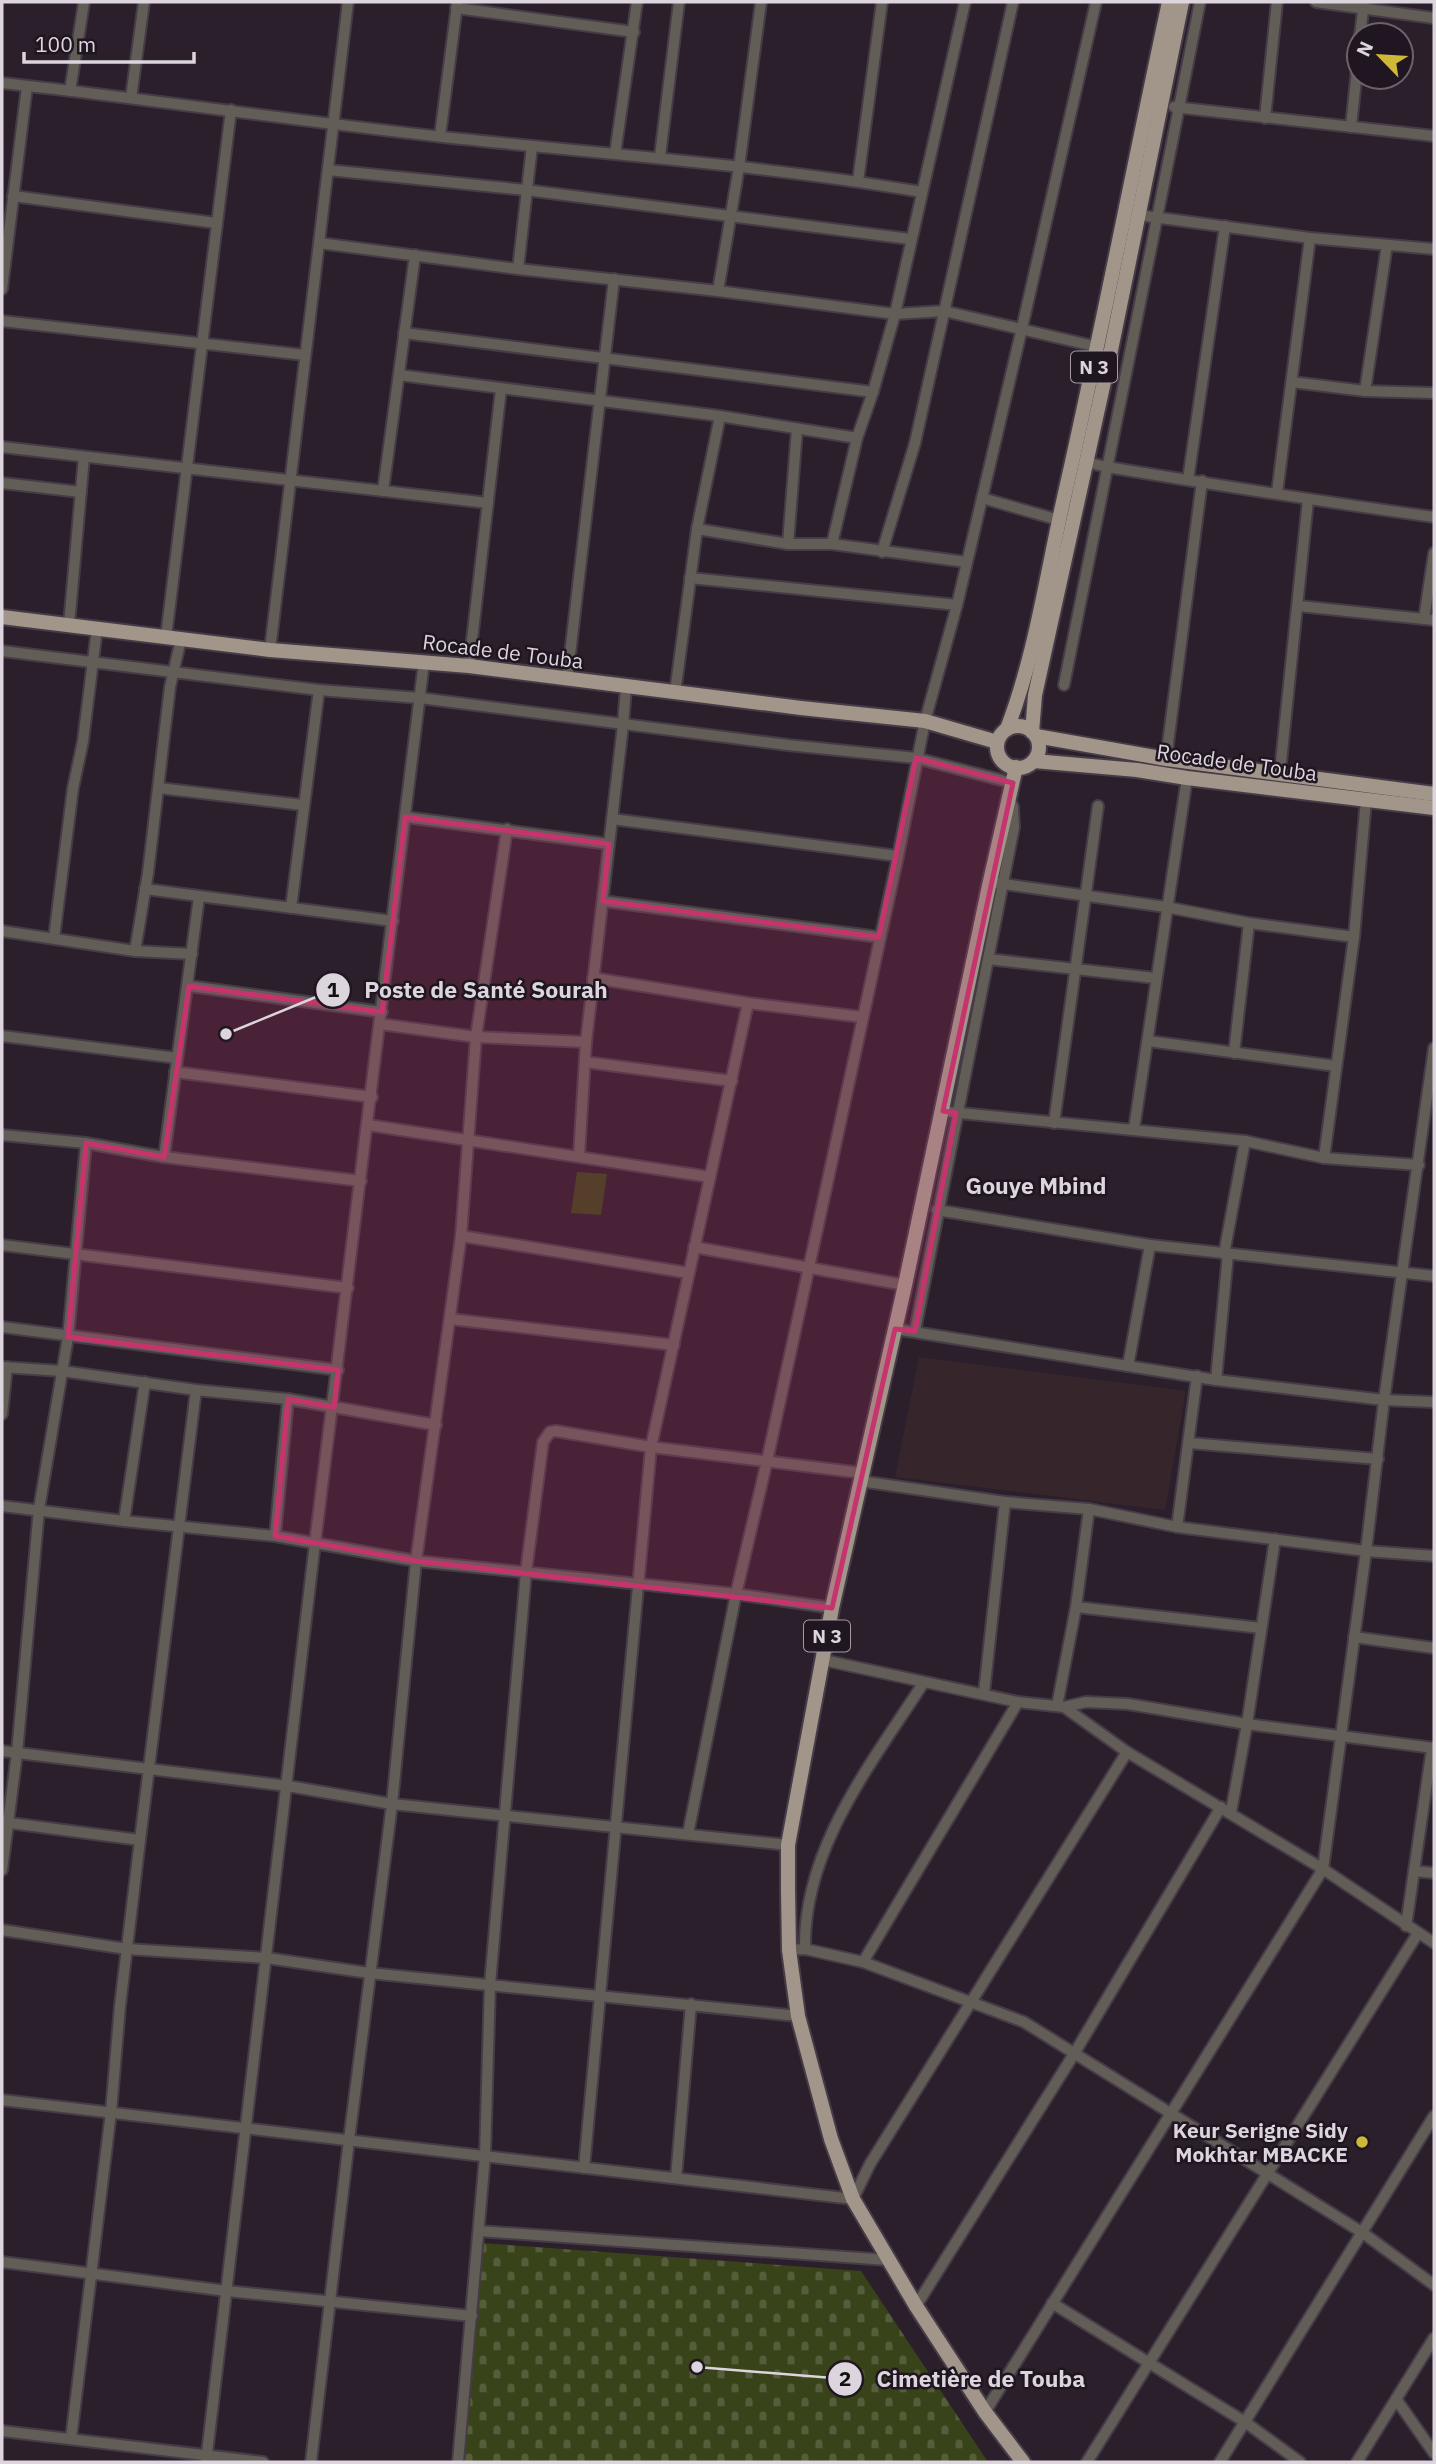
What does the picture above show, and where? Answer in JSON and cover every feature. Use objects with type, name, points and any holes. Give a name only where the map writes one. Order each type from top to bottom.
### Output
[{"type":"main road","name":"N 3","points":[[1007,729],[1021,692],[1098,347],[1169,2]]},
{"type":"main road","name":"N 3","points":[[1034,734],[1035,695],[1182,2]]},
{"type":"main road","name":"Rocade de Touba","points":[[2,617],[270,650],[469,666],[567,680],[925,721],[997,742]]},
{"type":"main road","points":[[1020,727],[1034,734],[1039,751],[1034,761],[1016,767],[1001,759],[997,742],[1007,729],[1020,727]]},
{"type":"main road","name":"Rocade de Touba","points":[[1034,734],[1166,759],[1434,794]]},
{"type":"main road","name":"Rocade de Touba","points":[[1034,761],[1137,769],[1187,778],[1434,808]]},
{"type":"main road","name":"N 3","points":[[1016,767],[996,883],[950,1112],[905,1285],[832,1608],[788,1845],[789,1950],[798,2016],[831,2139],[853,2199],[916,2306],[985,2412],[1023,2462]]},
{"type":"street","points":[[71,91],[84,2]]},
{"type":"street","points":[[131,98],[144,2]]},
{"type":"street","points":[[270,650],[348,2]]},
{"type":"street","points":[[615,154],[637,2]]},
{"type":"street","points":[[660,156],[680,2]]},
{"type":"street","points":[[718,291],[739,167],[761,2]]},
{"type":"street","points":[[858,181],[882,2]]},
{"type":"street","points":[[832,544],[857,438],[895,314],[965,2]]},
{"type":"street","points":[[883,552],[915,443],[1013,2]]},
{"type":"street","points":[[688,1834],[736,1594],[898,856],[916,758],[957,605],[1096,2]]},
{"type":"street","points":[[1065,685],[1200,2]]},
{"type":"street","points":[[1265,118],[1277,2]]},
{"type":"street","points":[[1316,2],[1364,5],[1434,18]]},
{"type":"street","points":[[440,136],[457,5],[634,32]]},
{"type":"street","points":[[2,83],[440,136],[660,156],[858,181],[922,192]]},
{"type":"street","points":[[2,289],[27,86]]},
{"type":"street","points":[[1351,128],[1355,91]]},
{"type":"street","points":[[1161,106],[1434,136]]},
{"type":"street","points":[[166,637],[231,110]]},
{"type":"street","points":[[517,269],[532,146]]},
{"type":"street","points":[[328,170],[526,190],[910,239]]},
{"type":"street","points":[[13,196],[216,223]]},
{"type":"street","points":[[1138,215],[1310,238],[1434,249]]},
{"type":"street","points":[[1188,480],[1225,226]]},
{"type":"street","points":[[1277,493],[1310,238]]},
{"type":"street","points":[[319,243],[895,314],[944,312],[1098,347]]},
{"type":"street","points":[[1365,391],[1387,245]]},
{"type":"street","points":[[383,491],[415,255]]},
{"type":"street","points":[[567,680],[614,279]]},
{"type":"street","points":[[2,321],[305,355]]},
{"type":"street","points":[[404,333],[873,392]]},
{"type":"street","points":[[398,375],[720,416],[857,438]]},
{"type":"street","points":[[1292,382],[1365,391],[1434,393]]},
{"type":"street","points":[[469,666],[501,389]]},
{"type":"street","points":[[675,693],[697,529],[720,416]]},
{"type":"street","points":[[788,544],[797,429]]},
{"type":"street","points":[[2,447],[488,503]]},
{"type":"street","points":[[69,625],[84,457]]},
{"type":"street","points":[[1086,462],[1308,500],[1434,517]]},
{"type":"street","points":[[1166,759],[1202,481]]},
{"type":"street","points":[[2,483],[81,492]]},
{"type":"street","points":[[982,498],[1059,520]]},
{"type":"street","points":[[1280,772],[1308,500]]},
{"type":"street","points":[[697,529],[788,544],[832,544],[966,562]]},
{"type":"street","points":[[1299,606],[1429,619],[1434,553]]},
{"type":"street","points":[[690,578],[957,605]]},
{"type":"street","points":[[54,938],[97,629]]},
{"type":"street","points":[[135,951],[173,671],[181,639]]},
{"type":"street","points":[[2,651],[916,758],[1013,783]]},
{"type":"street","points":[[206,2459],[424,662]]},
{"type":"street","points":[[579,1156],[586,1042],[626,687]]},
{"type":"street","points":[[291,908],[318,690]]},
{"type":"street","points":[[1134,1129],[1187,778]]},
{"type":"street","points":[[159,788],[303,805]]},
{"type":"street","points":[[1324,1158],[1354,937],[1366,800]]},
{"type":"street","points":[[1054,1123],[1098,806]]},
{"type":"street","points":[[405,817],[609,844]]},
{"type":"street","points":[[612,819],[898,856]]},
{"type":"street","points":[[311,2462],[369,1973],[392,1804],[416,1561],[461,1236],[476,1037],[507,829]]},
{"type":"street","points":[[915,1331],[937,1210],[950,1112],[988,959],[996,883],[1166,906],[1250,923],[1354,937]]},
{"type":"street","points":[[145,889],[393,921]]},
{"type":"street","points":[[164,1157],[199,897]]},
{"type":"street","points":[[603,901],[879,937]]},
{"type":"street","points":[[1234,1053],[1250,923]]},
{"type":"street","points":[[2,931],[135,951],[192,954]]},
{"type":"street","points":[[988,959],[1155,978]]},
{"type":"street","points":[[593,978],[748,1003],[862,1017]]},
{"type":"street","points":[[189,986],[476,1037],[586,1042]]},
{"type":"street","points":[[584,2168],[651,1447],[748,1003]]},
{"type":"street","points":[[2,1035],[177,1058]]},
{"type":"street","points":[[1148,1041],[1336,1066]]},
{"type":"street","points":[[985,2412],[1323,1869],[1384,1401],[1419,1165],[1429,1132],[1434,1048]]},
{"type":"street","points":[[585,1062],[733,1081]]},
{"type":"street","points":[[175,1072],[372,1097]]},
{"type":"street","points":[[950,1112],[1245,1141],[1324,1158],[1419,1165]]},
{"type":"street","points":[[368,1125],[710,1177]]},
{"type":"street","points":[[2,1135],[86,1143],[164,1157],[361,1181]]},
{"type":"street","points":[[1216,1380],[1226,1254],[1245,1141]]},
{"type":"street","points":[[2,1870],[4,1822],[17,1753],[39,1509],[68,1337],[86,1143]]},
{"type":"street","points":[[937,1210],[1150,1245],[1434,1276]]},
{"type":"street","points":[[461,1236],[689,1273]]},
{"type":"street","points":[[2,1245],[348,1288]]},
{"type":"street","points":[[1128,1366],[1150,1245]]},
{"type":"street","points":[[695,1247],[905,1285]]},
{"type":"street","points":[[450,1319],[674,1345]]},
{"type":"street","points":[[2,1327],[338,1370]]},
{"type":"street","points":[[895,1329],[1216,1380],[1384,1401],[1434,1402]]},
{"type":"street","points":[[2,1414],[5,1367],[62,1371],[195,1390],[288,1399],[436,1425]]},
{"type":"street","points":[[1177,1527],[1197,1376]]},
{"type":"street","points":[[124,1521],[145,1382]]},
{"type":"street","points":[[71,2439],[195,1390]]},
{"type":"street","points":[[275,1536],[288,1399]]},
{"type":"street","points":[[458,2462],[485,2156],[490,1984],[526,1572],[546,1436],[556,1431],[651,1447],[767,1461],[1005,1502],[1089,1510],[1177,1527],[1366,1551],[1434,1556]]},
{"type":"street","points":[[1189,1443],[1378,1459]]},
{"type":"street","points":[[984,1693],[1005,1502]]},
{"type":"street","points":[[2,1506],[275,1536],[416,1561],[736,1594],[832,1608]]},
{"type":"street","points":[[1060,1707],[1089,1510]]},
{"type":"street","points":[[916,2306],[1226,1810],[1247,1724],[1275,1539]]},
{"type":"street","points":[[1076,1607],[1261,1628]]},
{"type":"street","points":[[1354,1637],[1434,1648]]},
{"type":"street","points":[[823,1660],[1018,1702],[1060,1707],[1103,1702],[1433,1748],[1406,1926]]},
{"type":"street","points":[[805,1949],[805,1926],[813,1892],[838,1818],[924,1682]]},
{"type":"street","points":[[863,1962],[1018,1702]]},
{"type":"street","points":[[1060,1707],[1128,1752],[1323,1869],[1434,1943]]},
{"type":"street","points":[[2,1751],[288,1786],[392,1804],[788,1845]]},
{"type":"street","points":[[2,2100],[853,2199],[870,2164],[1128,1752]]},
{"type":"street","points":[[4,1822],[140,1840]]},
{"type":"street","points":[[1414,1871],[1434,1873]]},
{"type":"street","points":[[2,1930],[127,1948],[267,1958],[369,1973],[798,2016]]},
{"type":"street","points":[[1087,2462],[1418,1933]]},
{"type":"street","points":[[789,1950],[805,1949],[863,1962],[1024,2021],[1363,2233],[1434,2285]]},
{"type":"street","points":[[676,2178],[691,2004]]},
{"type":"street","points":[[1220,2462],[1434,2116]]},
{"type":"street","points":[[479,2231],[888,2260]]},
{"type":"street","points":[[2,2262],[227,2291],[472,2316]]},
{"type":"street","points":[[1052,2303],[1245,2422],[1300,2462]]},
{"type":"street","points":[[1357,2462],[1434,2338]]},
{"type":"street","points":[[1396,2399],[1434,2453]]},
{"type":"street","points":[[2,2431],[206,2459],[263,2462]]},
{"type":"highlighted area","points":[[916,758],[1013,783],[943,1111],[956,1113],[915,1331],[895,1329],[832,1608],[416,1561],[275,1536],[288,1399],[334,1407],[338,1370],[68,1337],[86,1143],[164,1157],[189,986],[382,1012],[405,817],[609,844],[603,901],[879,937]]},
{"type":"shaded area","points":[[919,1357],[1186,1391],[1165,1510],[895,1477]]},
{"type":"green space","points":[[577,1172],[607,1174],[601,1215],[571,1213]]},
{"type":"green space","points":[[482,2243],[861,2271],[988,2462],[461,2462]]},
{"type":"place","name":"Poste de Santé Sourah","points":[[226,1034]]},
{"type":"place","name":"Keur Serigne Sidy Mokhtar MBACKE","points":[[1362,2142]]},
{"type":"place","name":"Cimetière de Touba","points":[[697,2367]]},
{"type":"district","name":"Gouye Mbind","points":[[1036,1185]]}]
